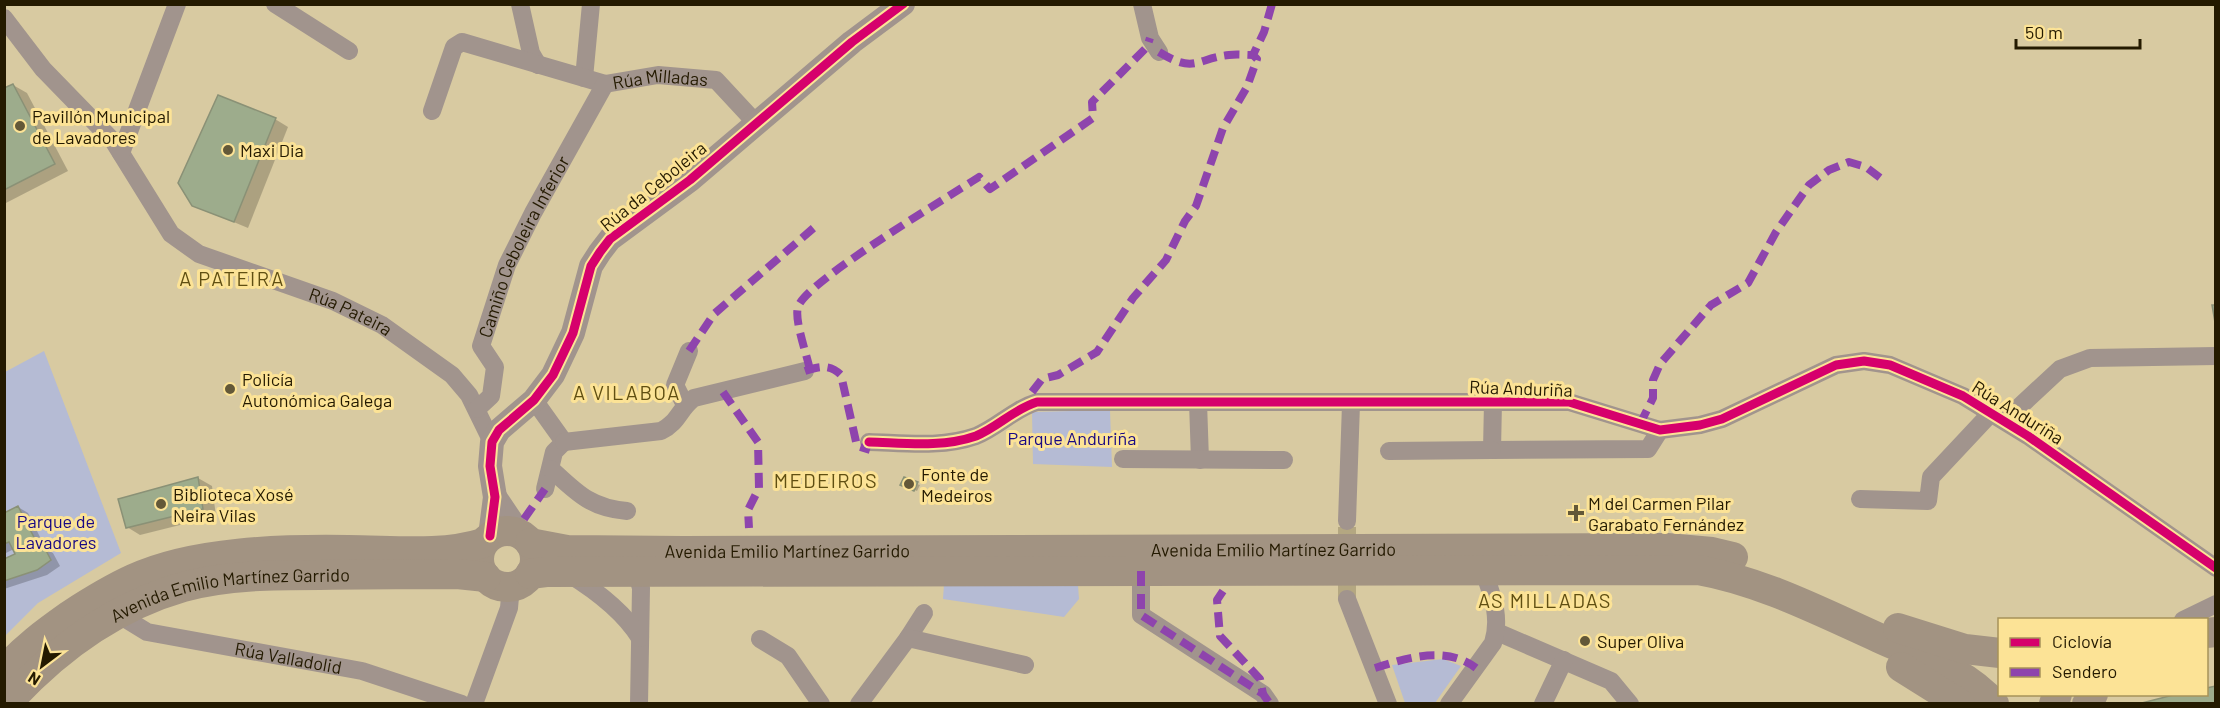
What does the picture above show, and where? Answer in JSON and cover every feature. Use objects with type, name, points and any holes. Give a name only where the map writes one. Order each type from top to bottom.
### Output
[{"type":"main road","points":[[502,531],[525,539],[535,559],[509,579],[479,561],[487,540],[502,531]]},
{"type":"main road","name":"Avenida Emilio Martínez Garrido","points":[[525,539],[555,549],[1479,560],[1676,570]]},
{"type":"main road","name":"Avenida Emilio Martínez Garrido","points":[[4,671],[20,653],[83,606],[133,579],[171,567],[211,557],[252,552],[308,549],[442,550],[487,540]]},
{"type":"main road","name":"Avenida Emilio Martínez Garrido","points":[[6,704],[40,669],[116,613],[184,586],[217,580],[272,575],[402,574],[509,579],[565,572],[643,577],[1141,571],[1479,560],[1667,548],[1712,552],[1753,564],[1871,617],[1923,637],[1965,649],[1998,653]]},
{"type":"main road","points":[[1676,570],[1716,580],[1821,626],[1899,665],[1960,704]]},
{"type":"main road","points":[[1676,570],[1698,570],[1735,579],[1858,629],[1955,673],[1974,685],[1994,704]]},
{"type":"street","points":[[121,153],[177,4]]},
{"type":"street","points":[[274,4],[349,51]]},
{"type":"street","points":[[520,4],[531,53],[538,65]]},
{"type":"street","points":[[584,78],[591,4]]},
{"type":"street","name":"Rúa da Ceboleira","points":[[492,442],[505,423],[534,400],[553,375],[567,346],[583,287],[600,252],[610,239],[690,180],[755,122],[852,42],[903,4]]},
{"type":"street","points":[[1142,4],[1150,38],[1160,51]]},
{"type":"street","name":"Rúa Pateira","points":[[4,18],[43,69],[98,123],[121,153],[171,234],[186,247],[333,301],[382,325],[452,375],[469,395],[492,442],[490,466],[495,497],[487,540]]},
{"type":"street","name":"Rúa Milladas","points":[[432,111],[454,47],[462,42],[606,84],[658,75],[716,80],[755,122]]},
{"type":"street","name":"Camiño Ceboleira Inferior","points":[[477,409],[491,396],[495,367],[481,346],[507,266],[533,213],[606,84]]},
{"type":"street","points":[[685,405],[675,385],[689,351]]},
{"type":"street","points":[[1860,499],[1928,501],[1931,477],[1998,417],[2060,369],[2091,358],[2216,356]]},
{"type":"street","name":"Rúa Anduriña","points":[[869,441],[935,444],[976,435],[1022,406],[1037,402],[1351,404],[1569,402],[1660,430],[1700,425],[1722,419],[1836,366],[1864,361],[1890,365],[1963,396],[1998,417],[2215,568]]},
{"type":"street","points":[[545,489],[554,452],[564,442],[661,431],[675,424],[685,405],[694,398],[805,371]]},
{"type":"street","points":[[534,400],[564,442]]},
{"type":"street","points":[[1198,402],[1200,460]]},
{"type":"street","points":[[1492,450],[1493,402]]},
{"type":"street","points":[[1347,521],[1351,404]]},
{"type":"street","points":[[1389,451],[1648,449],[1660,430]]},
{"type":"street","points":[[1124,459],[1284,460]]},
{"type":"street","points":[[551,469],[584,500],[610,510],[627,511]]},
{"type":"street","name":"Rúa Pateira","points":[[495,497],[525,539]]},
{"type":"street","points":[[609,550],[643,577],[639,704]]},
{"type":"street","points":[[1449,704],[1493,643],[1497,632],[1496,609],[1479,560]]},
{"type":"street","points":[[1141,571],[1141,615],[1263,694],[1270,704]]},
{"type":"street","points":[[565,572],[585,583],[623,616],[640,638]]},
{"type":"street","points":[[474,704],[509,609],[509,579]]},
{"type":"street","points":[[1347,599],[1388,704]]},
{"type":"street","name":"Rúa Valladolid","points":[[116,613],[147,632],[362,671],[462,704]]},
{"type":"street","points":[[859,704],[924,613]]},
{"type":"street","points":[[2194,618],[2213,615]]},
{"type":"street","points":[[1497,632],[1611,681],[1630,704]]},
{"type":"street","points":[[908,638],[1025,665]]},
{"type":"street","points":[[760,639],[788,656],[821,704]]},
{"type":"street","points":[[1543,704],[1564,660]]},
{"type":"green space","name":"Parque de Lavadores","points":[[44,351],[121,553],[38,603],[5,636],[5,372]]},
{"type":"green space","name":"Parque Anduriña","points":[[1110,410],[1112,467],[1033,464],[1032,412]]},
{"type":"green space","points":[[944,584],[1078,585],[1079,599],[1064,617],[943,599]]},
{"type":"green space","points":[[1443,659],[1461,666],[1435,703],[1405,703],[1392,665]]},
{"type":"building","name":"Pavillón Municipal de Lavadores","points":[[13,84],[55,164],[4,190],[4,88]]},
{"type":"building","name":"Maxi Dia","points":[[218,95],[276,118],[234,222],[192,206],[178,183]]},
{"type":"building","points":[[2212,305],[2216,305],[2216,328]]},
{"type":"building","name":"Biblioteca Xosé Neira Vilas","points":[[198,477],[203,509],[126,528],[118,499]]},
{"type":"building","name":"Fonte de Medeiros","points":[[904,477],[918,482],[914,491],[900,485]]},
{"type":"building","points":[[18,506],[39,547],[43,545],[51,560],[37,570],[4,581],[4,559],[15,554],[9,542],[4,544],[4,513]]},
{"type":"building","points":[[2216,686],[2216,704],[2138,704],[2169,696],[2208,696],[2208,688]]},
{"type":"tunnel","points":[[1347,521],[1347,599]]},
{"type":"marked path","points":[[1032,392],[1042,379],[1058,375],[1097,352],[1133,298],[1166,260],[1185,221],[1196,206],[1223,128],[1247,87],[1257,59],[1253,55],[1264,32],[1272,4]]},
{"type":"marked path","points":[[810,370],[797,313],[798,307],[807,295],[851,260],[979,177],[990,189],[1093,118],[1092,102],[1147,47],[1150,38]]},
{"type":"marked path","points":[[1159,52],[1171,59],[1188,64],[1229,55],[1253,55]]},
{"type":"marked path","points":[[1640,424],[1653,398],[1653,380],[1660,364],[1711,305],[1748,283],[1776,232],[1809,185],[1829,170],[1849,162],[1866,167],[1883,180]]},
{"type":"marked path","points":[[689,351],[714,314],[817,225]]},
{"type":"marked path","points":[[805,371],[824,367],[833,369],[841,375],[857,446],[870,450]]},
{"type":"marked path","points":[[723,392],[758,442],[759,488],[748,510],[749,528]]},
{"type":"marked path","points":[[524,519],[545,489]]},
{"type":"marked path","points":[[1141,571],[1141,615],[1263,694],[1270,704]]},
{"type":"marked path","points":[[1223,591],[1217,600],[1220,636],[1260,679],[1263,694]]},
{"type":"marked path","points":[[1375,668],[1413,658],[1439,655],[1464,661],[1476,668]]},
{"type":"cycle path","points":[[490,536],[495,497],[490,466],[492,442],[499,430],[534,400],[553,375],[573,333],[591,266],[610,239],[690,180],[852,42],[903,4]]},
{"type":"cycle path","points":[[869,442],[923,444],[963,440],[984,432],[1037,402],[1569,402],[1660,430],[1700,425],[1722,419],[1836,365],[1864,361],[1890,365],[1963,396],[2028,436],[2216,568]]},
{"type":"place","name":"Pavillón Municipal de Lavadores","points":[[20,126]]},
{"type":"place","name":"Maxi Dia","points":[[228,150]]},
{"type":"place","name":"Policía Autonómica Galega","points":[[230,389]]},
{"type":"place","name":"Fonte de Medeiros","points":[[909,484]]},
{"type":"place","name":"Biblioteca Xosé Neira Vilas","points":[[161,504]]},
{"type":"place","name":"M del Carmen Pilar Garabato Fernández","points":[[1576,513]]},
{"type":"place","name":"Super Oliva","points":[[1585,641]]},
{"type":"district","name":"A PATEIRA","points":[[232,278]]},
{"type":"district","name":"A VILABOA","points":[[627,392]]},
{"type":"district","name":"MEDEIROS","points":[[826,480]]},
{"type":"district","name":"AS MILLADAS","points":[[1545,600]]}]
